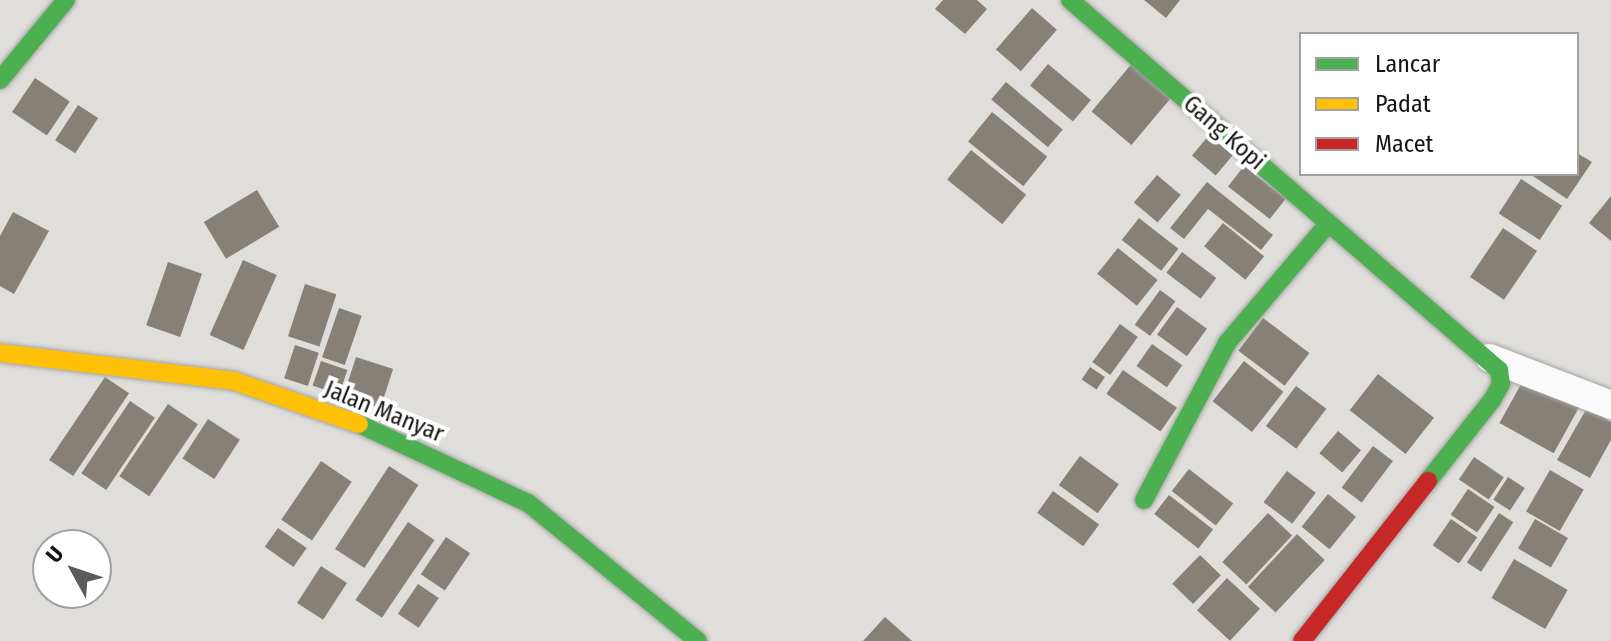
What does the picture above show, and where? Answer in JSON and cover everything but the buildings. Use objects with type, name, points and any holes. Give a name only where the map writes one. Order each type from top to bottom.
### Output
[{"type":"street","points":[[0,80],[66,0]]},
{"type":"street","name":"Gang Kopi","points":[[1070,0],[1328,224],[1490,358],[1611,405]]},
{"type":"street","points":[[1144,500],[1227,343],[1328,224]]},
{"type":"street","name":"Jalan Manyar","points":[[0,353],[234,381],[390,435],[528,503],[698,641]]},
{"type":"street","points":[[1302,641],[1492,400],[1501,384],[1490,358]]},
{"type":"traffic: fast","points":[[0,80],[66,0]]},
{"type":"traffic: fast","points":[[1070,0],[1499,370],[1501,384],[1492,400],[1428,481]]},
{"type":"traffic: fast","points":[[1144,500],[1227,343],[1328,224]]},
{"type":"traffic: fast","points":[[359,424],[528,503],[698,641]]},
{"type":"traffic: slow","points":[[0,353],[234,381],[359,424]]},
{"type":"traffic: jam","points":[[1302,641],[1428,481]]}]
